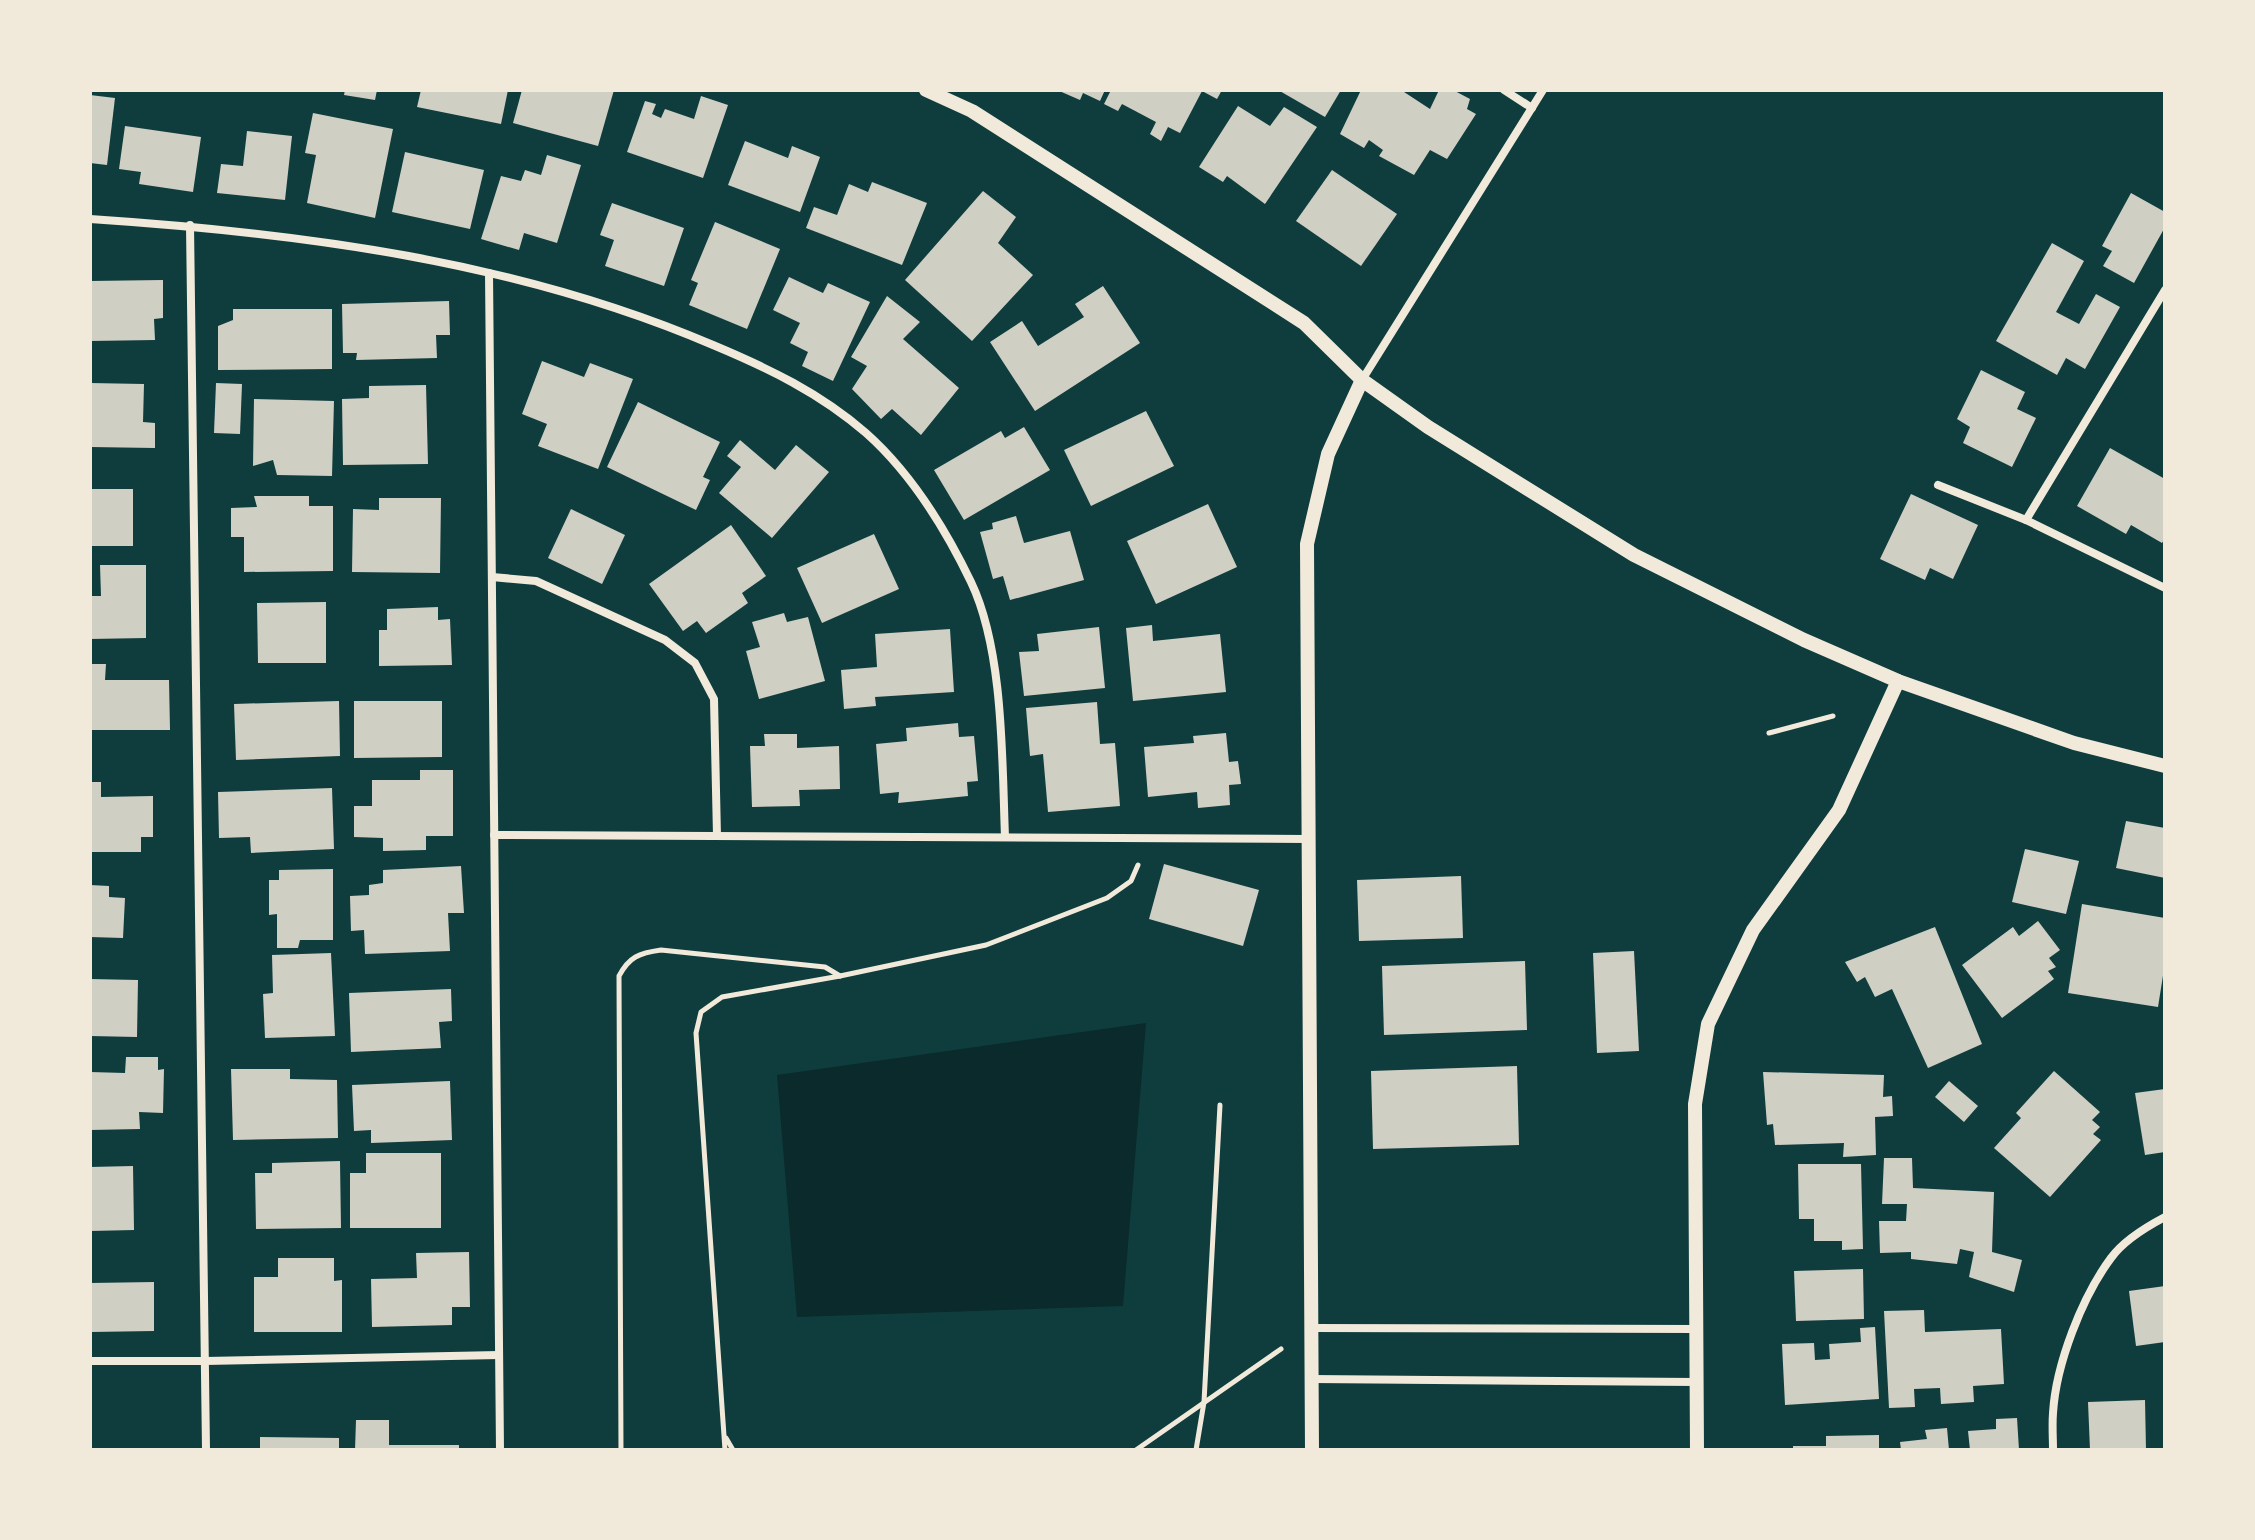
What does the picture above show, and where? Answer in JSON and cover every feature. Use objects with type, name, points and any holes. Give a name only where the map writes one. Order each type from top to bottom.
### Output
[{"type":"street","points":[[926,90],[972,111],[1304,323],[1362,380],[1428,427],[1634,555],[1804,640],[1898,681],[2074,743],[2165,766]]},
{"type":"street","points":[[1504,90],[1532,108]]},
{"type":"street","points":[[1312,1450],[1307,544],[1328,454],[1362,380],[1543,90]]},
{"type":"street","points":[[90,219],[190,225],[346,244],[489,273],[577,296],[673,327],[771,369],[818,396],[854,424],[907,475],[972,584],[987,632],[1000,719],[1005,837]]},
{"type":"street","points":[[190,225],[206,1450]]},
{"type":"street","points":[[489,273],[500,1450]]},
{"type":"street","points":[[2026,520],[2165,290]]},
{"type":"street","points":[[1938,485],[2026,520],[2165,588]]},
{"type":"street","points":[[492,577],[536,581],[665,640],[695,663],[714,699],[717,836]]},
{"type":"street","points":[[1697,1450],[1695,1104],[1708,1024],[1753,930],[1839,810],[1898,681]]},
{"type":"street","points":[[494,835],[1307,839]]},
{"type":"street","points":[[2053,1450],[2053,1411],[2065,1354],[2084,1306],[2112,1256],[2142,1229],[2165,1217]]},
{"type":"street","points":[[1311,1328],[1696,1329]]},
{"type":"street","points":[[90,1361],[499,1355]]},
{"type":"street","points":[[1311,1379],[1696,1382]]},
{"type":"path","points":[[1769,733],[1833,716]]},
{"type":"path","points":[[725,1450],[696,1033],[701,1012],[722,997],[986,945],[1107,898],[1131,881],[1150,838]]},
{"type":"path","points":[[621,1450],[619,976],[628,960],[644,952],[661,950],[825,967],[840,976]]},
{"type":"path","points":[[1196,1450],[1204,1402],[1220,1105]]},
{"type":"path","points":[[1136,1450],[1282,1348]]},
{"type":"path","points":[[723,1434],[733,1450]]},
{"type":"water","points":[[1146,1023],[1123,1306],[797,1317],[777,1075]]},
{"type":"building","points":[[345,90],[377,90],[375,100],[344,95]]},
{"type":"building","points":[[421,90],[508,90],[501,124],[417,107]]},
{"type":"building","points":[[522,90],[614,90],[598,146],[513,123]]},
{"type":"building","points":[[1057,90],[1105,90],[1100,101],[1083,93],[1080,100]]},
{"type":"building","points":[[1111,90],[1222,90],[1217,99],[1202,91],[1180,133],[1168,127],[1161,141],[1150,134],[1156,122],[1122,104],[1118,111],[1104,104]]},
{"type":"building","points":[[1278,90],[1341,90],[1325,117]]},
{"type":"building","points":[[1361,90],[1401,90],[1430,109],[1439,90],[1453,90],[1470,99],[1467,109],[1476,114],[1447,159],[1430,150],[1414,175],[1379,156],[1383,150],[1369,140],[1364,148],[1340,134]]},
{"type":"building","points":[[90,95],[115,98],[107,165],[90,163]]},
{"type":"building","points":[[701,96],[728,105],[703,178],[627,152],[645,101],[656,104],[652,114],[661,118],[665,109],[694,119]]},
{"type":"building","points":[[1238,106],[1270,126],[1284,107],[1317,127],[1265,204],[1227,176],[1223,182],[1199,167]]},
{"type":"building","points":[[313,113],[393,129],[375,218],[307,203],[316,155],[305,153]]},
{"type":"building","points":[[125,126],[201,137],[193,192],[139,184],[141,172],[119,169]]},
{"type":"building","points":[[247,131],[292,136],[285,200],[217,193],[221,164],[243,166]]},
{"type":"building","points":[[745,141],[788,158],[792,146],[820,157],[800,212],[728,185]]},
{"type":"building","points":[[405,152],[484,170],[470,229],[392,212]]},
{"type":"building","points":[[547,155],[581,165],[557,243],[524,233],[519,250],[481,239],[501,176],[521,181],[525,170],[541,175]]},
{"type":"building","points":[[1332,170],[1397,214],[1361,266],[1296,221]]},
{"type":"building","points":[[872,182],[927,203],[902,265],[806,228],[814,207],[837,215],[849,184],[868,192]]},
{"type":"building","points":[[983,191],[1016,217],[998,243],[1033,275],[972,341],[905,280]]},
{"type":"building","points":[[2131,193],[2165,212],[2165,227],[2134,283],[2103,266],[2112,251],[2102,246]]},
{"type":"building","points":[[612,203],[684,228],[664,286],[605,266],[614,240],[600,235]]},
{"type":"building","points":[[715,222],[780,249],[747,329],[689,305],[698,283],[691,280]]},
{"type":"building","points":[[2052,243],[2084,261],[2056,312],[2079,324],[2096,294],[2120,307],[2085,369],[2066,358],[2057,375],[1996,341]]},
{"type":"building","points":[[789,277],[823,293],[828,283],[870,302],[833,381],[802,366],[808,352],[790,343],[800,323],[773,310]]},
{"type":"building","points":[[163,280],[163,318],[154,319],[155,340],[90,341],[90,281]]},
{"type":"building","points":[[1103,286],[1140,343],[1035,411],[990,342],[1022,321],[1038,346],[1084,317],[1075,304]]},
{"type":"building","points":[[887,296],[920,322],[903,339],[959,388],[921,435],[892,409],[881,419],[852,389],[867,366],[851,357]]},
{"type":"building","points":[[449,301],[450,335],[436,335],[437,358],[356,360],[357,353],[343,353],[342,304]]},
{"type":"building","points":[[233,309],[332,309],[332,369],[218,370],[218,326],[233,320]]},
{"type":"building","points":[[542,361],[584,377],[590,363],[633,379],[598,469],[538,446],[547,424],[522,414]]},
{"type":"building","points":[[1981,370],[2025,392],[2017,409],[2036,418],[2012,467],[1963,443],[1970,427],[1957,419]]},
{"type":"building","points":[[90,383],[144,384],[143,422],[155,423],[155,448],[90,447]]},
{"type":"building","points":[[216,383],[242,384],[240,434],[214,433]]},
{"type":"building","points":[[426,385],[428,464],[343,465],[342,399],[369,398],[369,386]]},
{"type":"building","points":[[254,399],[334,401],[332,476],[277,475],[273,460],[253,466]]},
{"type":"building","points":[[638,402],[720,442],[703,477],[710,480],[696,510],[607,467]]},
{"type":"building","points":[[1146,411],[1174,466],[1091,506],[1064,450]]},
{"type":"building","points":[[1024,427],[1050,470],[964,520],[934,470],[1001,431],[1005,438]]},
{"type":"building","points":[[740,440],[775,470],[796,445],[829,472],[772,538],[719,493],[741,467],[727,456]]},
{"type":"building","points":[[2110,448],[2165,479],[2165,538],[2162,543],[2131,525],[2126,534],[2077,506]]},
{"type":"building","points":[[90,489],[133,489],[133,546],[90,546]]},
{"type":"building","points":[[1911,494],[1978,525],[1953,579],[1930,568],[1925,580],[1880,559]]},
{"type":"building","points":[[254,496],[309,496],[309,506],[333,506],[333,571],[244,572],[244,537],[231,537],[231,508],[257,507]]},
{"type":"building","points":[[379,498],[441,498],[440,573],[352,572],[353,509],[379,510]]},
{"type":"building","points":[[1208,504],[1237,567],[1156,604],[1127,541]]},
{"type":"building","points":[[571,509],[625,535],[602,584],[548,558]]},
{"type":"building","points":[[1016,516],[1024,543],[1070,531],[1084,580],[1010,600],[1003,576],[993,579],[980,532],[993,529],[992,523]]},
{"type":"building","points":[[731,525],[766,576],[742,593],[748,603],[706,633],[697,621],[683,631],[649,584]]},
{"type":"building","points":[[874,534],[899,589],[822,623],[797,568]]},
{"type":"building","points":[[100,565],[146,565],[146,638],[90,639],[90,596],[101,596]]},
{"type":"building","points":[[326,602],[326,663],[258,663],[257,603]]},
{"type":"building","points":[[438,607],[438,620],[450,619],[452,665],[379,666],[379,630],[387,630],[387,609]]},
{"type":"building","points":[[784,613],[787,622],[808,617],[825,681],[759,699],[746,651],[760,647],[752,622]]},
{"type":"building","points":[[1152,625],[1153,641],[1220,634],[1226,692],[1133,701],[1126,628]]},
{"type":"building","points":[[1099,627],[1105,688],[1024,696],[1019,652],[1039,651],[1037,634]]},
{"type":"building","points":[[950,629],[954,692],[875,697],[876,706],[844,709],[841,670],[877,667],[875,634]]},
{"type":"building","points":[[90,664],[106,664],[105,680],[169,680],[170,730],[90,730]]},
{"type":"building","points":[[339,701],[340,756],[236,760],[234,704]]},
{"type":"building","points":[[354,701],[442,701],[442,757],[354,758]]},
{"type":"building","points":[[1097,702],[1100,744],[1115,743],[1120,806],[1048,812],[1043,754],[1030,756],[1026,708]]},
{"type":"building","points":[[958,723],[959,737],[974,736],[978,781],[967,782],[968,796],[898,803],[899,792],[880,794],[876,744],[907,741],[906,728]]},
{"type":"building","points":[[1226,733],[1229,762],[1238,761],[1241,784],[1229,785],[1230,805],[1198,808],[1197,792],[1148,797],[1144,747],[1194,743],[1193,736]]},
{"type":"building","points":[[764,734],[797,734],[797,748],[839,746],[840,789],[799,790],[800,806],[752,807],[750,746],[765,746]]},
{"type":"building","points":[[420,770],[453,770],[453,836],[426,836],[426,850],[383,851],[383,838],[354,837],[354,806],[372,806],[372,780],[420,780]]},
{"type":"building","points":[[90,782],[101,782],[101,797],[153,796],[153,837],[141,837],[141,852],[90,852]]},
{"type":"building","points":[[332,788],[334,849],[251,853],[250,837],[219,838],[218,792]]},
{"type":"building","points":[[2126,821],[2165,828],[2165,878],[2116,868]]},
{"type":"building","points":[[2025,849],[2079,861],[2066,914],[2012,902]]},
{"type":"building","points":[[1164,864],[1259,890],[1243,946],[1149,919]]},
{"type":"building","points":[[461,866],[464,913],[448,913],[450,951],[365,954],[364,930],[351,931],[350,896],[369,895],[369,885],[383,883],[383,870]]},
{"type":"building","points":[[333,869],[333,940],[300,940],[298,948],[277,948],[277,914],[269,915],[269,880],[279,880],[279,870]]},
{"type":"building","points":[[1461,876],[1463,938],[1359,941],[1357,880]]},
{"type":"building","points":[[90,885],[109,886],[109,897],[125,898],[123,938],[90,937]]},
{"type":"building","points":[[2082,904],[2165,918],[2165,963],[2158,1007],[2068,993]]},
{"type":"building","points":[[2038,921],[2060,950],[2049,958],[2056,967],[2048,971],[2054,979],[2002,1018],[1962,965],[2013,927],[2019,936]]},
{"type":"building","points":[[1935,927],[1982,1044],[1928,1068],[1892,989],[1875,997],[1865,977],[1857,982],[1845,962]]},
{"type":"building","points":[[1634,951],[1639,1051],[1597,1053],[1593,953]]},
{"type":"building","points":[[331,953],[335,1036],[265,1038],[263,994],[273,993],[272,955]]},
{"type":"building","points":[[1525,961],[1527,1030],[1384,1035],[1382,966]]},
{"type":"building","points":[[90,979],[138,980],[137,1037],[90,1036]]},
{"type":"building","points":[[451,989],[452,1021],[439,1022],[441,1048],[351,1052],[349,993]]},
{"type":"building","points":[[126,1057],[158,1057],[158,1070],[164,1069],[163,1113],[139,1112],[140,1129],[90,1130],[90,1072],[125,1073]]},
{"type":"building","points":[[1517,1066],[1519,1145],[1373,1149],[1371,1071]]},
{"type":"building","points":[[231,1069],[290,1069],[290,1079],[337,1080],[338,1138],[233,1140]]},
{"type":"building","points":[[2054,1071],[2100,1112],[2092,1120],[2100,1127],[2093,1134],[2101,1140],[2050,1197],[1994,1148],[2021,1118],[2016,1113]]},
{"type":"building","points":[[1763,1072],[1884,1075],[1883,1097],[1892,1096],[1893,1116],[1875,1117],[1876,1155],[1843,1157],[1844,1143],[1775,1145],[1773,1124],[1767,1125]]},
{"type":"building","points":[[450,1081],[452,1140],[371,1143],[371,1130],[354,1131],[352,1085]]},
{"type":"building","points":[[1949,1081],[1978,1106],[1964,1122],[1935,1097]]},
{"type":"building","points":[[2165,1089],[2165,1152],[2145,1155],[2135,1093]]},
{"type":"building","points":[[366,1153],[441,1153],[441,1228],[350,1228],[350,1173],[366,1173]]},
{"type":"building","points":[[1884,1158],[1912,1158],[1913,1188],[1994,1192],[1992,1252],[2022,1260],[2014,1292],[1969,1277],[1974,1252],[1960,1249],[1957,1264],[1911,1259],[1911,1252],[1880,1253],[1879,1221],[1906,1221],[1907,1204],[1882,1204]]},
{"type":"building","points":[[340,1161],[341,1228],[256,1229],[255,1173],[272,1173],[272,1163]]},
{"type":"building","points":[[1798,1164],[1861,1164],[1863,1249],[1842,1250],[1842,1241],[1814,1241],[1814,1219],[1799,1219]]},
{"type":"building","points":[[133,1166],[134,1230],[90,1231],[90,1167]]},
{"type":"building","points":[[469,1252],[470,1307],[452,1307],[452,1325],[372,1327],[371,1279],[417,1278],[416,1253]]},
{"type":"building","points":[[278,1258],[334,1258],[334,1281],[342,1280],[342,1332],[254,1332],[254,1277],[278,1277]]},
{"type":"building","points":[[1863,1269],[1864,1319],[1796,1321],[1794,1271]]},
{"type":"building","points":[[154,1282],[154,1331],[91,1332],[90,1283]]},
{"type":"building","points":[[2165,1286],[2165,1342],[2136,1346],[2129,1291]]},
{"type":"building","points":[[1924,1310],[1925,1332],[2001,1329],[2004,1384],[1973,1386],[1974,1402],[1941,1404],[1940,1388],[1914,1389],[1915,1407],[1889,1408],[1884,1311]]},
{"type":"building","points":[[1875,1327],[1879,1399],[1785,1405],[1782,1344],[1814,1343],[1815,1360],[1830,1359],[1829,1344],[1861,1342],[1860,1328]]},
{"type":"building","points":[[2145,1400],[2146,1450],[2090,1450],[2088,1402]]},
{"type":"building","points":[[2017,1418],[2019,1450],[1970,1450],[1968,1431],[1996,1429],[1996,1419]]},
{"type":"building","points":[[356,1420],[389,1420],[389,1445],[459,1445],[459,1450],[355,1450]]},
{"type":"building","points":[[1947,1428],[1949,1450],[1901,1450],[1900,1442],[1927,1439],[1925,1430]]},
{"type":"building","points":[[1879,1435],[1879,1450],[1793,1450],[1793,1446],[1826,1446],[1826,1436]]},
{"type":"building","points":[[260,1437],[339,1438],[339,1450],[260,1450]]}]
